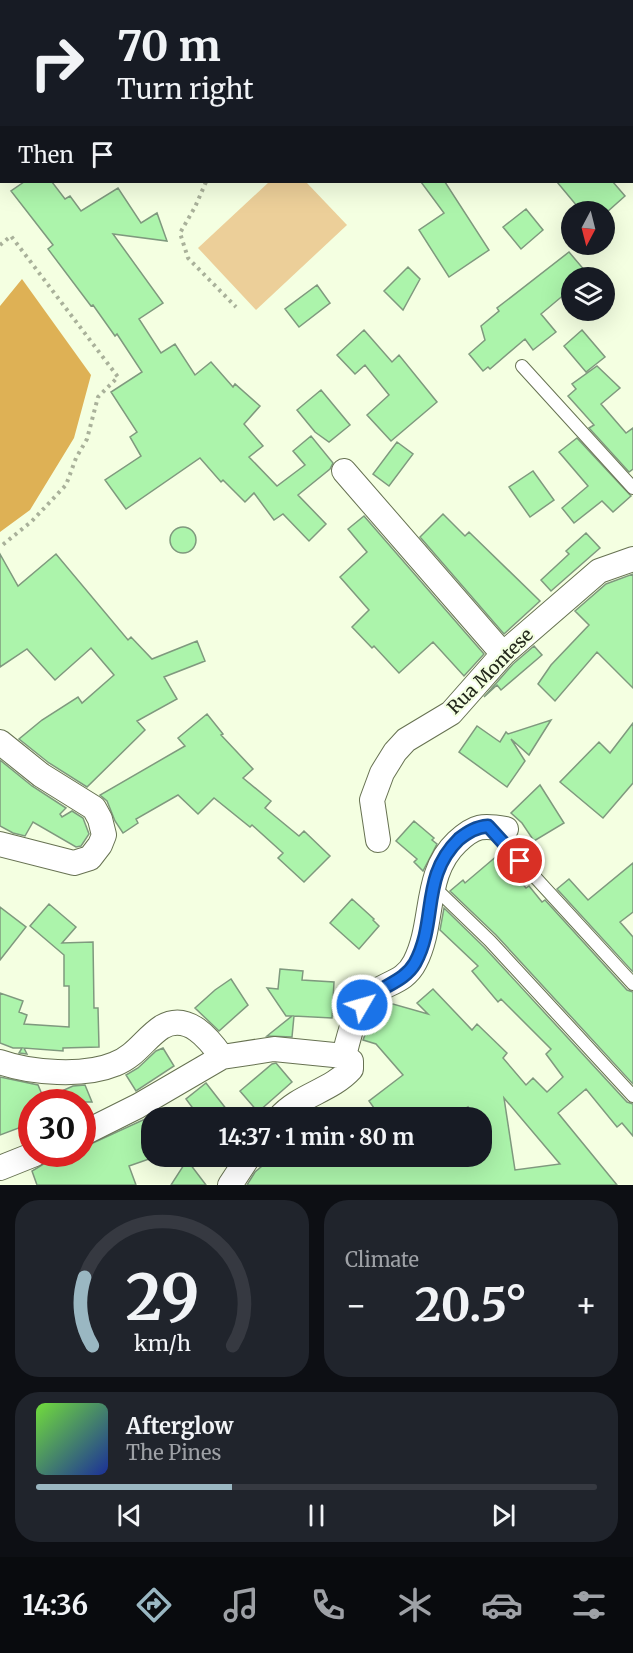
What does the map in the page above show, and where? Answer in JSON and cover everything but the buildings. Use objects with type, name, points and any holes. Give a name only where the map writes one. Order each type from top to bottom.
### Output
[{"type":"street","points":[[344,471],[503,654]]},
{"type":"street","name":"Rua Montese","points":[[378,840],[372,800],[382,773],[406,740],[451,713],[503,654],[599,571],[633,558]]},
{"type":"street","points":[[0,742],[41,775],[94,808],[100,819],[104,835],[90,858],[74,863],[0,844]]},
{"type":"street","points":[[344,1056],[350,1033],[362,1005],[369,996],[405,976],[415,963],[426,933],[438,867],[450,848],[466,833],[479,827],[497,827]]},
{"type":"street","points":[[0,1062],[36,1070],[66,1072],[93,1070],[114,1065],[131,1056],[163,1027],[174,1024],[188,1025],[200,1030],[222,1057]]},
{"type":"street","points":[[96,1127],[138,1106],[222,1057],[274,1049],[344,1056],[351,1061],[351,1069],[344,1076],[288,1107]]},
{"type":"street","points":[[0,1168],[18,1161]]},
{"type":"street","points":[[230,1185],[242,1167]]},
{"type":"lane","points":[[522,366],[633,488]]},
{"type":"lane","points":[[497,827],[633,984]]},
{"type":"lane","points":[[433,886],[490,940],[633,1095]]},
{"type":"path","points":[[206,183],[180,233],[188,258],[236,307]]},
{"type":"path","points":[[0,245],[11,236],[118,377],[98,397],[87,439],[76,458],[66,485],[32,521],[0,547]]},
{"type":"shaded area","points":[[268,183],[307,183],[347,225],[256,310],[198,248]]},
{"type":"shaded area","points":[[22,279],[91,375],[74,438],[30,510],[0,532],[0,306]]},
{"type":"route","points":[[362,1005],[369,996],[405,976],[415,963],[426,933],[438,867],[450,848],[466,833],[488,826],[520,861]]}]
